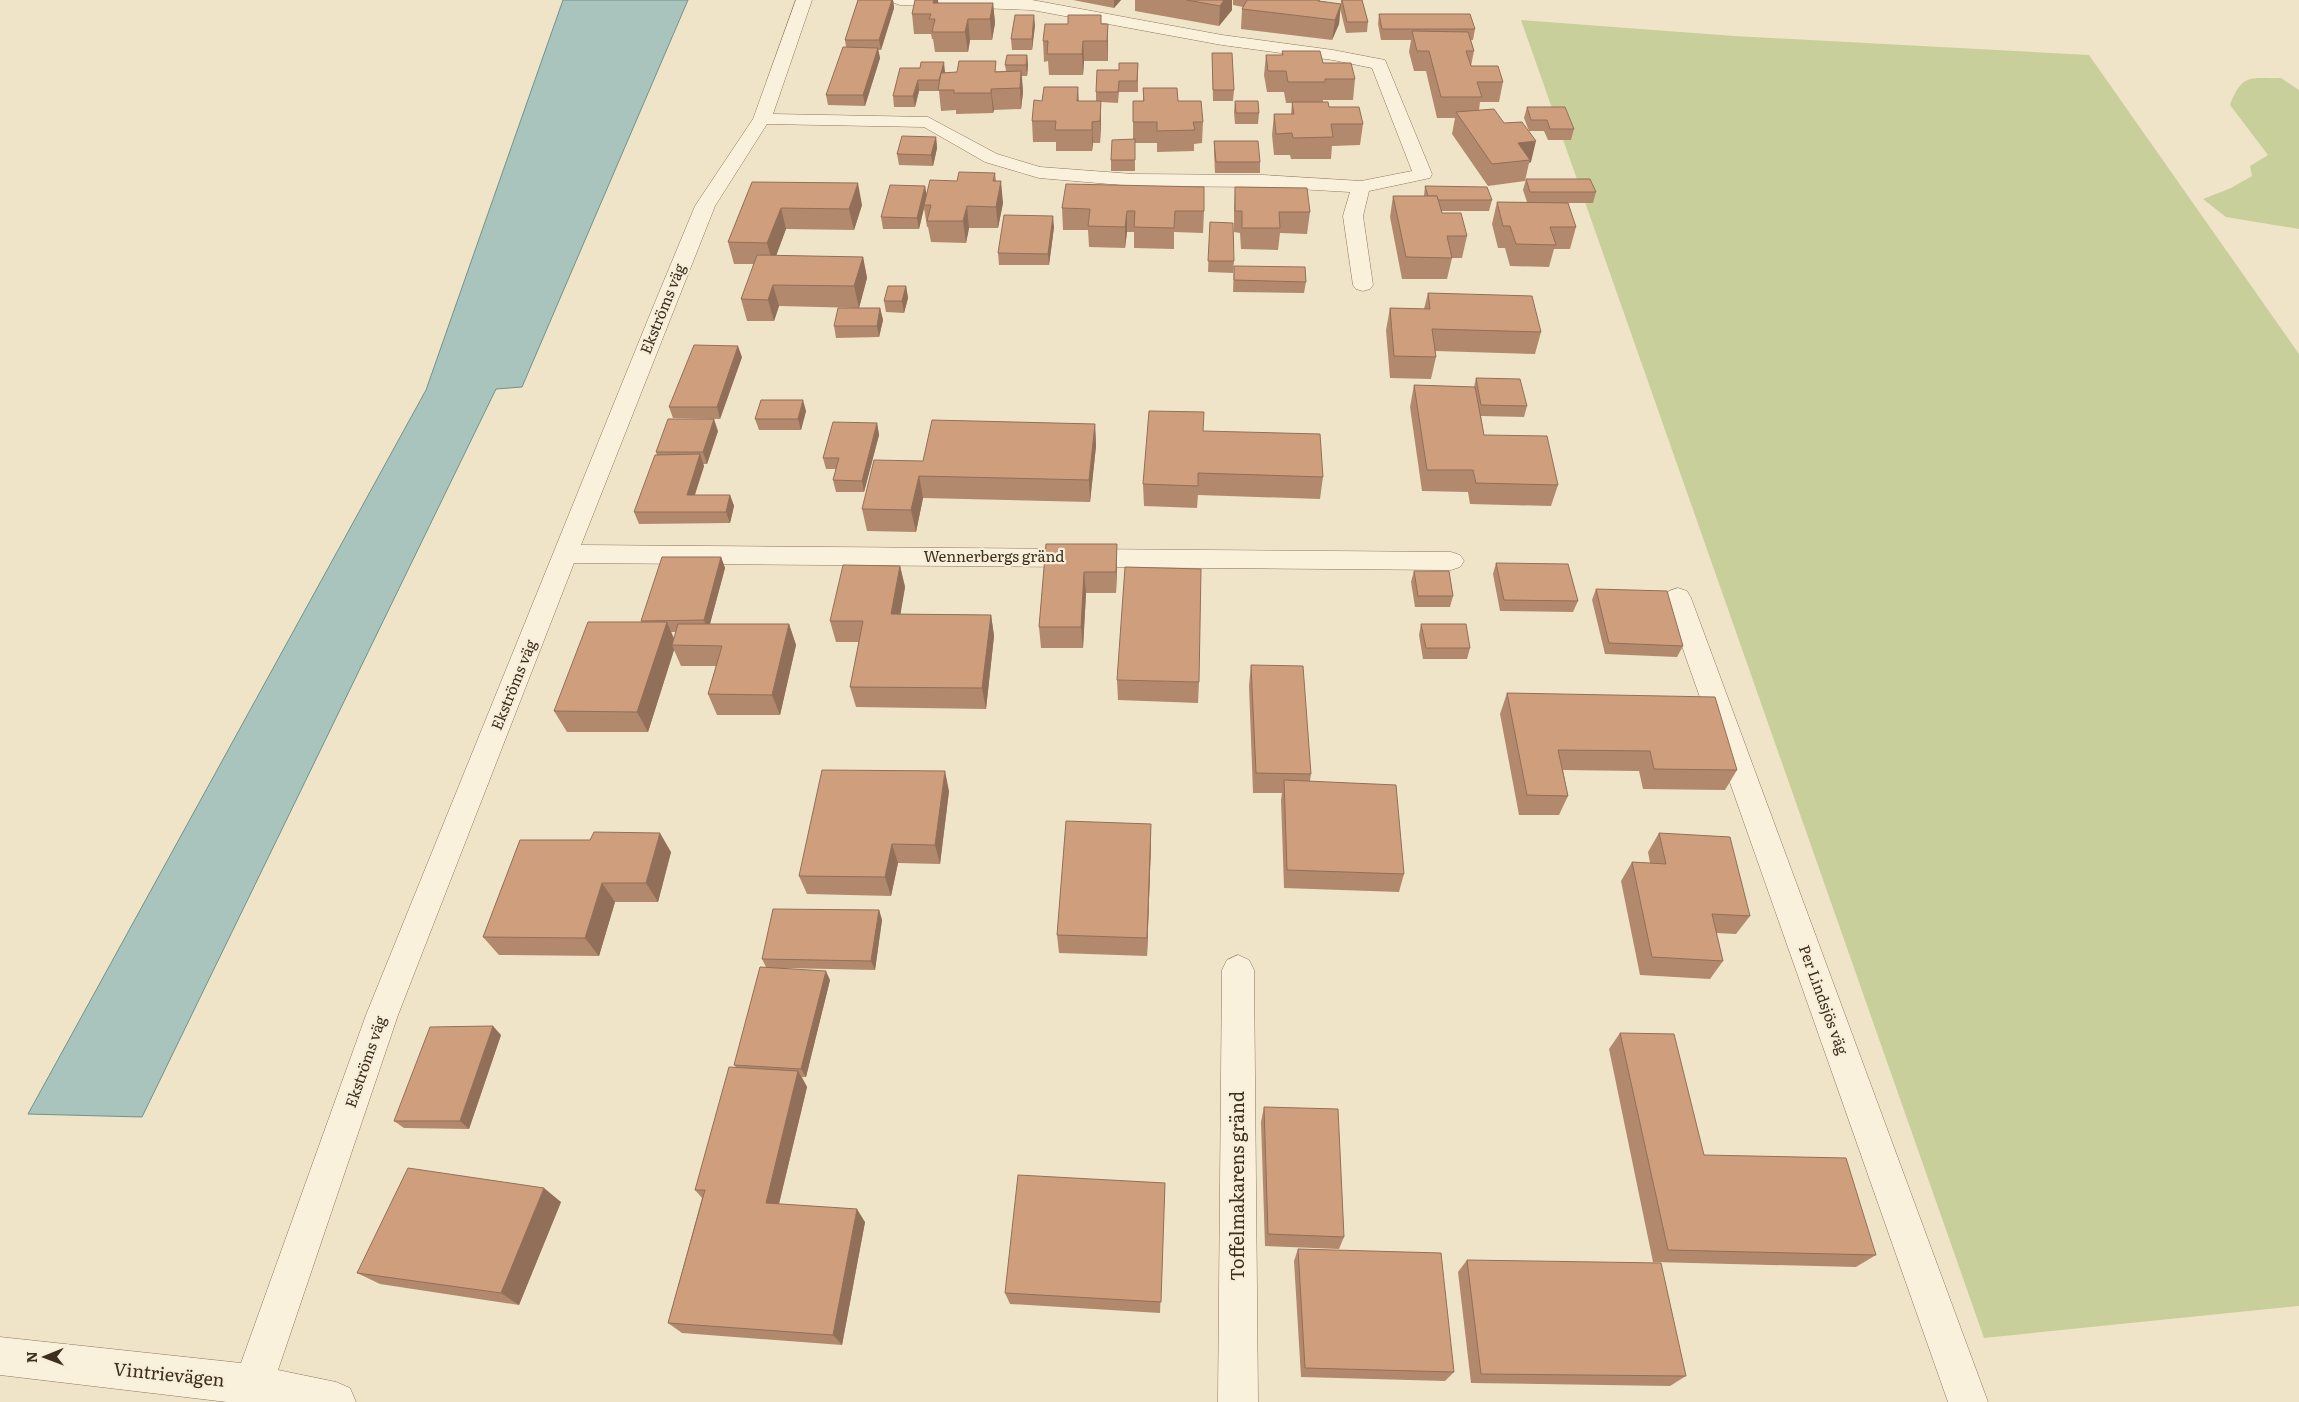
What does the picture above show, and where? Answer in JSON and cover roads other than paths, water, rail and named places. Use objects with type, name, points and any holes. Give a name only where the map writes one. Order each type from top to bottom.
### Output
[{"type":"street","name":"Ekströms väg","points":[[251,1393],[382,1015],[661,312],[705,206],[762,119],[804,0]]},
{"type":"street","points":[[762,119],[928,122],[992,158],[1039,172],[1133,180],[1263,181],[1361,187],[1423,174],[1379,64],[1333,55],[1222,40],[1032,5],[965,0],[900,0]]},
{"type":"street","points":[[1361,187],[1353,216],[1363,285]]},
{"type":"street","name":"Wennerbergs gränd","points":[[566,554],[1451,561]]},
{"type":"street","name":"Per Lindsjös väg","points":[[1678,598],[1968,1402]]},
{"type":"street","name":"Toffelmakarens gränd","points":[[1238,970],[1238,1402]]},
{"type":"street","name":"Vintrievägen","points":[[0,1356],[251,1393],[336,1402]]},
{"type":"water","points":[[563,0],[688,0],[522,387],[496,389],[142,1117],[28,1114],[426,390]]}]
